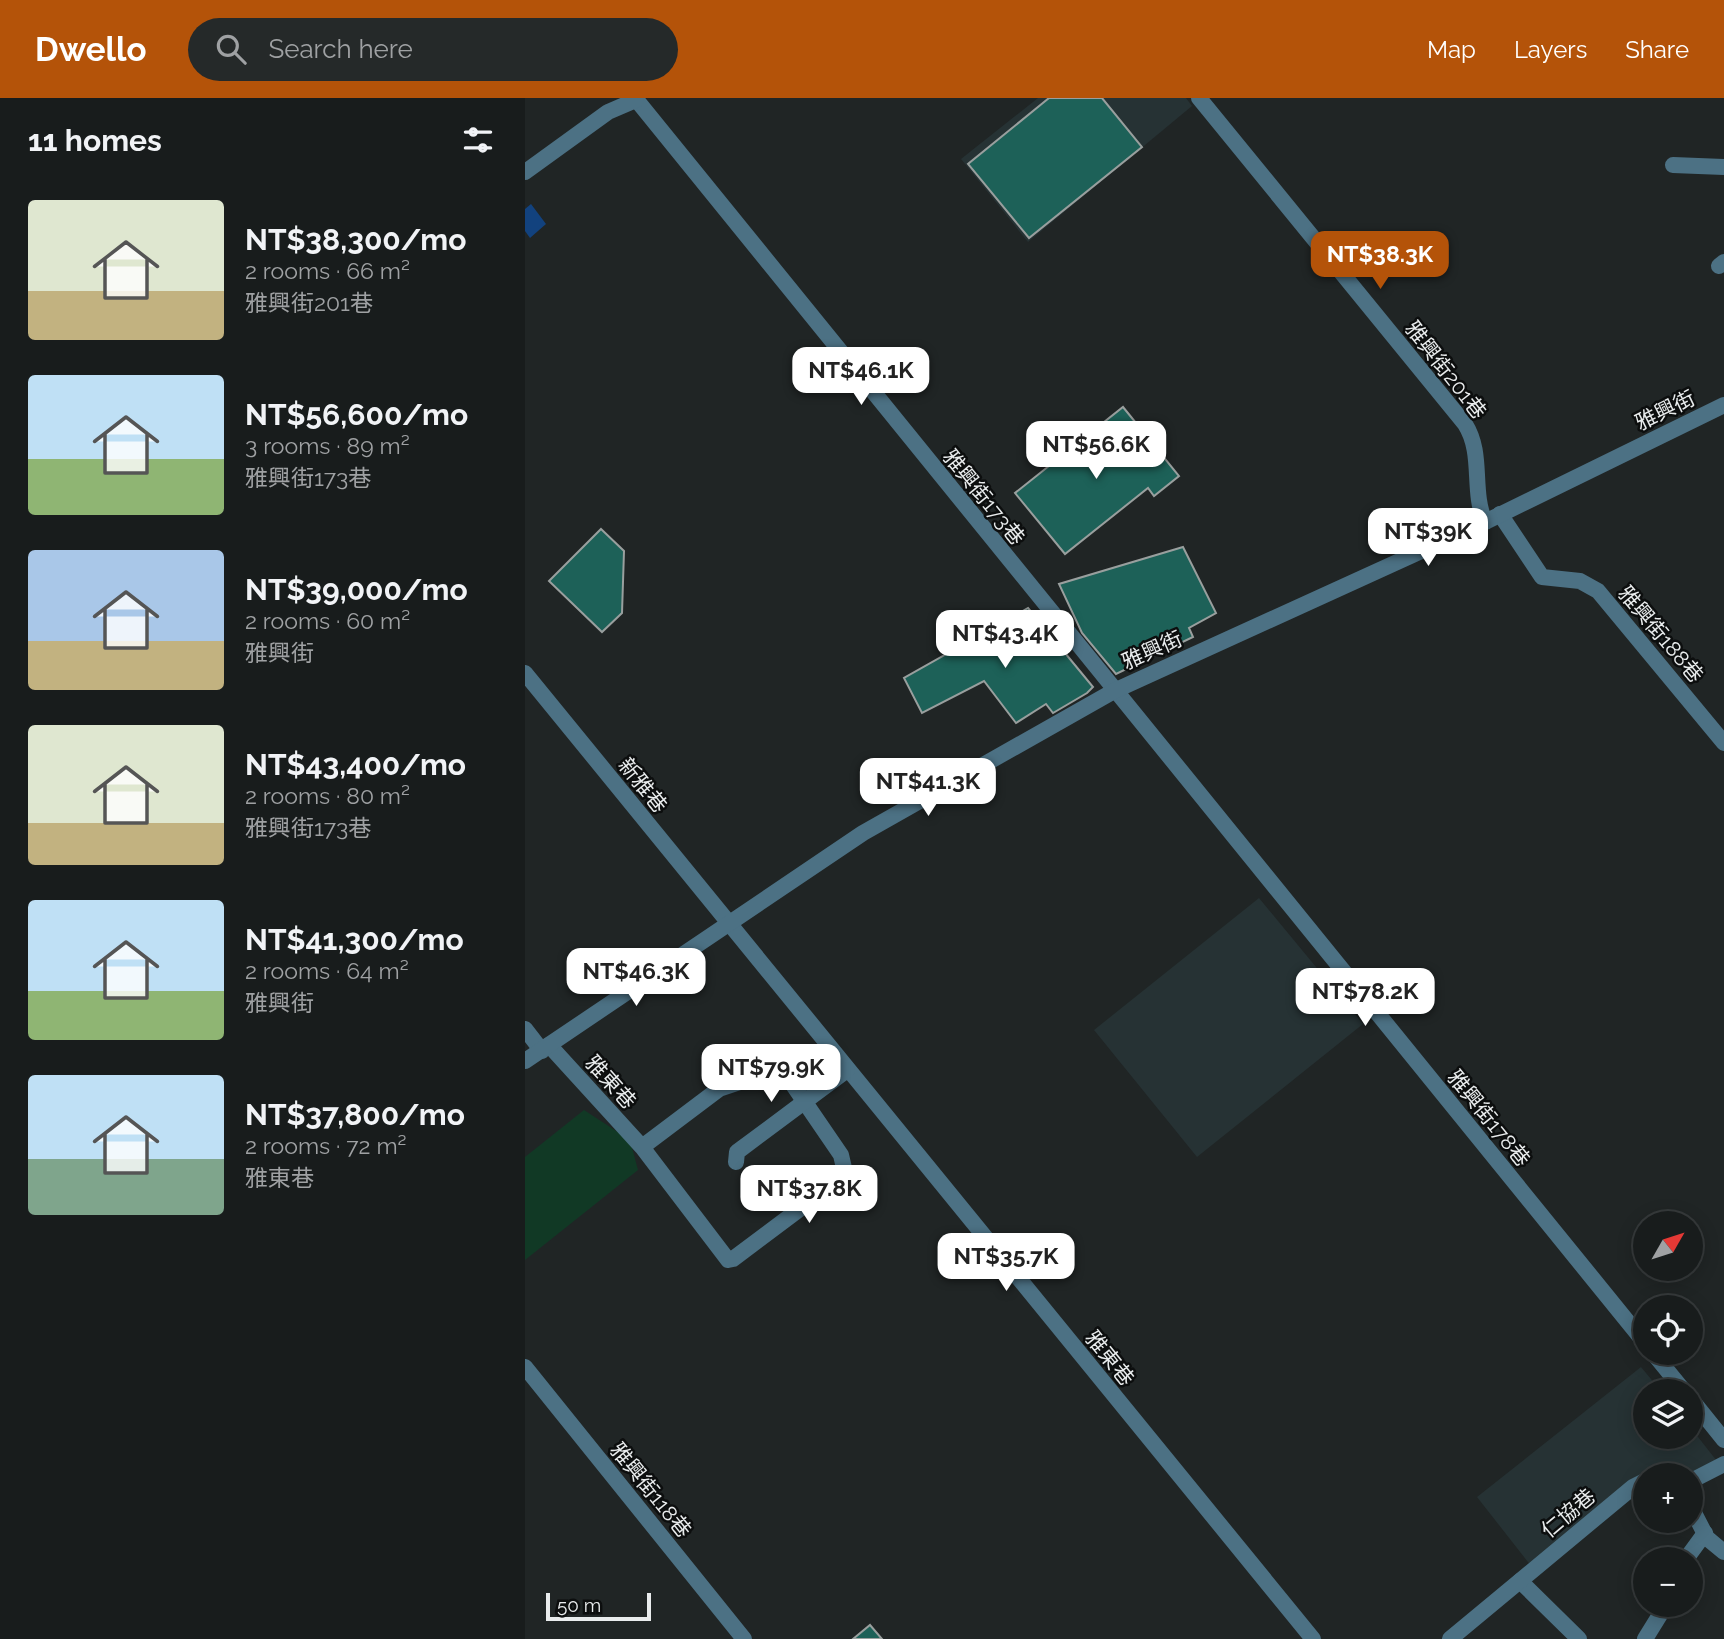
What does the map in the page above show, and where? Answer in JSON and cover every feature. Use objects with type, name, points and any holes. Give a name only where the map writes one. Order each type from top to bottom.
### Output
[{"type":"street","name":"雅興街201巷","points":[[1199,98],[1465,424],[1476,450],[1478,506],[1485,522]]},
{"type":"street","points":[[525,172],[608,112],[636,99]]},
{"type":"street","name":"雅興街173巷","points":[[636,99],[1114,691]]},
{"type":"street","points":[[1673,165],[1724,167]]},
{"type":"street","name":"雅興街","points":[[525,1061],[863,833],[1114,691],[1485,522],[1724,405]]},
{"type":"street","name":"雅興街188巷","points":[[1500,514],[1542,577],[1580,581],[1598,591],[1724,743]]},
{"type":"street","name":"新雅巷","points":[[525,673],[728,923]]},
{"type":"street","name":"雅興街178巷","points":[[1114,691],[1633,1328]]},
{"type":"street","name":"雅東巷","points":[[728,923],[1313,1639]]},
{"type":"street","name":"雅東巷","points":[[525,1029],[642,1147],[728,1260],[733,1259],[841,1175],[844,1163],[776,1060],[743,1081],[719,1089],[642,1147]]},
{"type":"street","points":[[736,1162],[737,1152],[847,1070]]},
{"type":"street","points":[[1663,1365],[1675,1379]]},
{"type":"street","name":"雅興街118巷","points":[[525,1367],[744,1639]]},
{"type":"street","points":[[1703,1414],[1724,1440]]},
{"type":"street","points":[[1703,1475],[1724,1464]]},
{"type":"street","name":"仁協巷","points":[[1450,1639],[1633,1487]]},
{"type":"street","points":[[1703,1529],[1724,1552]]},
{"type":"street","points":[[1695,1547],[1705,1533]]},
{"type":"street","points":[[1520,1581],[1579,1639]]},
{"type":"street","points":[[1645,1639],[1659,1617]]},
{"type":"shaded area","points":[[1038,98],[1186,98],[1192,106],[1028,242],[961,159]]},
{"type":"shaded area","points":[[1259,898],[1363,1024],[1197,1157],[1094,1030]]},
{"type":"shaded area","points":[[1641,1367],[1651,1379],[1633,1379],[1633,1449],[1703,1449],[1703,1443],[1720,1465],[1703,1471],[1703,1463],[1633,1463],[1633,1485],[1535,1571],[1477,1497]]},
{"type":"green space","points":[[584,1110],[630,1140],[638,1170],[525,1260],[525,1157]]},
{"type":"water","points":[[531,204],[546,224],[530,238],[525,231],[525,209]]},
{"type":"building","points":[[1049,98],[1102,98],[1142,147],[1029,238],[968,164]]},
{"type":"building","points":[[1123,407],[1179,476],[1154,496],[1148,488],[1065,554],[1015,493]]},
{"type":"building","points":[[601,529],[624,551],[622,613],[602,632],[549,581]]},
{"type":"building","points":[[1183,547],[1216,613],[1189,628],[1193,637],[1116,674],[1082,633],[1059,584]]},
{"type":"building","points":[[1028,608],[1093,687],[1087,693],[1053,713],[1046,704],[1016,723],[984,681],[922,713],[904,678]]},
{"type":"building","points":[[870,1625],[882,1639],[853,1639]]}]
